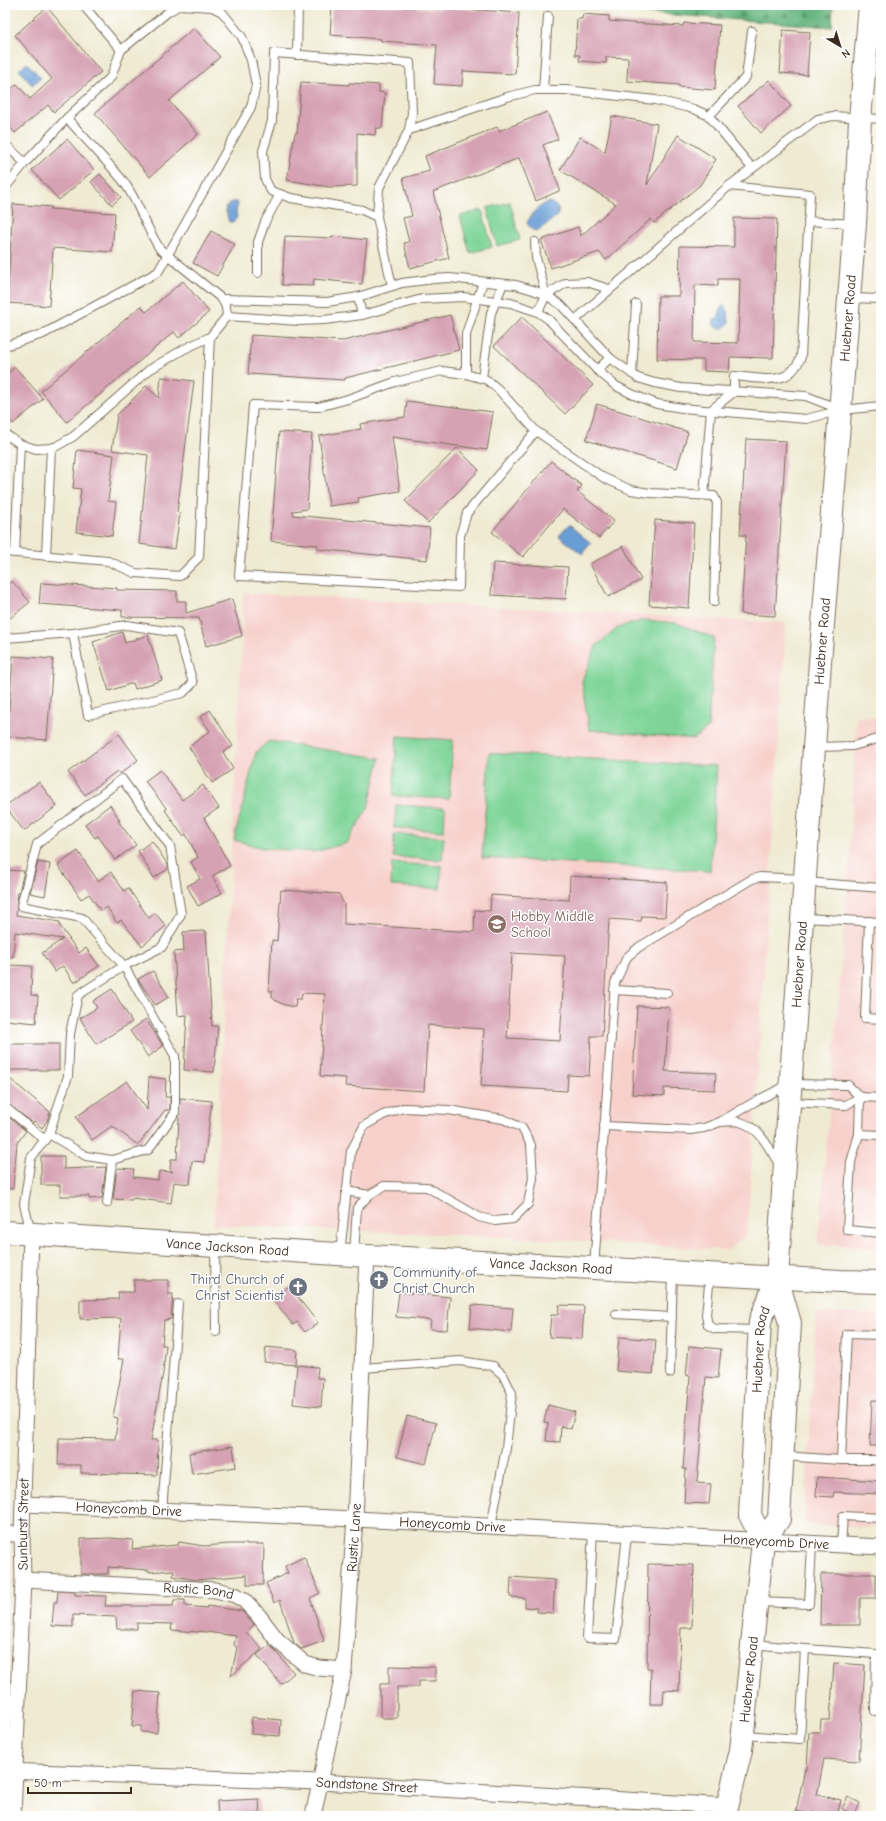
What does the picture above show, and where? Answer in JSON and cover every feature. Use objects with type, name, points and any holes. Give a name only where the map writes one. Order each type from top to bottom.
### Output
[{"type":"main road","name":"Huebner Road","points":[[763,1541],[750,1516],[759,1330],[760,1321],[777,1278],[814,747],[842,410],[849,298],[855,224],[870,119],[871,16]]},
{"type":"main road","name":"Vance Jackson Road","points":[[5,1232],[354,1255],[777,1278],[881,1282]]},
{"type":"main road","name":"Huebner Road","points":[[726,1811],[741,1750],[763,1541],[779,1519],[790,1323],[777,1278]]},
{"type":"street","name":"Sunburst Street","points":[[13,1816],[10,1771],[23,1580],[22,1534],[31,1233]]},
{"type":"street","name":"Rustic Lane","points":[[313,1816],[344,1670],[355,1519],[362,1368],[354,1255]]},
{"type":"street","name":"Honeycomb Drive","points":[[24,1504],[355,1519],[881,1547]]},
{"type":"street","points":[[5,1534],[22,1534]]},
{"type":"street","name":"Rustic Bond","points":[[23,1580],[216,1590],[234,1594],[244,1600],[258,1615],[277,1640],[304,1664],[319,1668],[344,1670]]},
{"type":"street","name":"Sandstone Street","points":[[10,1771],[320,1782],[726,1811]]},
{"type":"lane","points":[[83,5],[121,50]]},
{"type":"lane","points":[[5,188],[25,163],[67,118],[111,77],[121,50],[168,12],[180,5],[212,7],[222,12],[242,37],[251,60],[256,85],[251,107],[158,272],[43,334],[5,346]]},
{"type":"lane","points":[[297,55],[298,5]]},
{"type":"lane","points":[[543,90],[548,16]]},
{"type":"lane","points":[[709,116],[746,77],[752,31]]},
{"type":"lane","points":[[377,217],[362,210],[291,198],[271,191],[265,179],[263,151],[272,121],[274,53],[410,63],[412,113],[409,130],[379,188],[377,217],[392,286]]},
{"type":"lane","points":[[409,130],[508,96],[543,90],[566,90],[655,100],[694,109],[709,116],[752,168]]},
{"type":"lane","points":[[574,320],[730,186],[818,119],[833,116],[870,119]]},
{"type":"lane","points":[[5,434],[20,444],[36,449],[52,448],[74,436],[149,370],[184,349],[210,337],[227,316],[226,307],[222,299],[160,249],[153,239],[136,201],[124,183],[67,118]]},
{"type":"lane","points":[[5,144],[25,163]]},
{"type":"lane","points":[[730,186],[810,194],[801,357],[797,367],[781,379],[734,376],[734,392]]},
{"type":"lane","points":[[258,273],[258,242],[265,222],[280,194]]},
{"type":"lane","points":[[808,220],[855,224]]},
{"type":"lane","points":[[535,242],[536,258],[546,295]]},
{"type":"lane","points":[[222,299],[327,302],[358,297],[392,286],[449,278],[503,284],[534,290],[546,295],[561,305],[610,358],[638,378],[680,388],[806,396],[842,410]]},
{"type":"lane","points":[[466,374],[466,334],[483,282]]},
{"type":"lane","points":[[538,312],[546,295],[566,283],[587,282],[610,289]]},
{"type":"lane","points":[[482,378],[491,313],[503,284]]},
{"type":"lane","points":[[358,297],[362,315]]},
{"type":"lane","points":[[227,316],[299,321],[324,320],[362,315],[422,298],[456,297],[512,303],[538,312],[548,319],[597,370],[616,386],[657,404],[806,419],[842,410],[881,406]]},
{"type":"lane","points":[[849,298],[881,299]]},
{"type":"lane","points":[[632,374],[636,304]]},
{"type":"lane","points":[[5,552],[108,561],[136,573],[180,576],[199,558],[210,337]]},
{"type":"lane","points":[[597,370],[610,358]]},
{"type":"lane","points":[[536,431],[467,513],[460,536],[459,588],[240,576],[253,405],[318,407],[348,399],[395,382],[442,371],[482,378],[498,389],[536,431],[604,478],[631,490],[650,493],[714,496],[717,504],[714,602]]},
{"type":"lane","points":[[704,495],[711,410],[734,392]]},
{"type":"lane","points":[[15,553],[20,444]]},
{"type":"lane","points":[[46,556],[52,448]]},
{"type":"lane","points":[[5,638],[73,633],[127,625],[178,633],[192,683],[183,693],[88,716],[73,633]]},
{"type":"lane","points":[[814,747],[853,746],[881,738]]},
{"type":"lane","points":[[5,1106],[47,1137],[86,1156],[112,1160],[148,1150],[175,1113],[175,1056],[124,966],[82,918],[21,906],[37,844],[122,779],[170,846],[181,914],[162,947],[124,966],[78,995],[70,1034],[68,1076],[47,1137],[31,1158],[24,1204],[31,1233]]},
{"type":"lane","points":[[594,1267],[614,990],[615,983],[627,957],[639,947],[752,879],[760,877],[805,880],[881,888]]},
{"type":"lane","points":[[802,918],[881,922]]},
{"type":"lane","points":[[869,921],[865,1018],[881,1019]]},
{"type":"lane","points":[[614,990],[666,993]]},
{"type":"lane","points":[[604,1126],[690,1130],[704,1128],[790,1093],[848,1085],[860,1097],[860,1134],[850,1162],[847,1230],[881,1233]]},
{"type":"lane","points":[[790,1093],[846,1105],[860,1097],[881,1098]]},
{"type":"lane","points":[[403,1108],[448,1110],[503,1119],[522,1128],[531,1145],[533,1178],[528,1204],[513,1219],[495,1221],[479,1217],[427,1187],[384,1186],[369,1195],[357,1208],[354,1255],[346,1191],[351,1151],[364,1126],[383,1115],[403,1108]]},
{"type":"lane","points":[[720,1122],[739,1122],[752,1127],[761,1137],[784,1172]]},
{"type":"lane","points":[[860,1134],[881,1135]]},
{"type":"lane","points":[[107,1203],[112,1160]]},
{"type":"lane","points":[[346,1191],[369,1195]]},
{"type":"lane","points":[[215,1245],[216,1332]]},
{"type":"lane","points":[[670,1373],[674,1272]]},
{"type":"lane","points":[[710,1274],[706,1315],[708,1326],[715,1329],[759,1330]]},
{"type":"lane","points":[[162,1510],[178,1304]]},
{"type":"lane","points":[[616,1314],[672,1317]]},
{"type":"lane","points":[[841,1460],[847,1334],[881,1336]]},
{"type":"lane","points":[[362,1368],[460,1361],[493,1366],[503,1375],[512,1393],[506,1448],[491,1526]]},
{"type":"lane","points":[[783,1456],[841,1460],[879,1460]]},
{"type":"lane","points":[[841,1545],[843,1516],[881,1518]]},
{"type":"lane","points":[[592,1532],[587,1638],[616,1639],[627,1534]]},
{"type":"lane","points":[[756,1602],[809,1604],[812,1544]]},
{"type":"lane","points":[[752,1644],[876,1654],[874,1711]]},
{"type":"lane","points":[[743,1734],[800,1739],[805,1649]]},
{"type":"shaded area","points":[[881,326],[881,422],[875,422]]},
{"type":"shaded area","name":"Hobby Middle School","points":[[244,593],[786,623],[747,1234],[728,1250],[527,1238],[214,1225]]},
{"type":"shaded area","points":[[857,717],[881,718],[881,1248],[818,1244],[848,888]]},
{"type":"shaded area","points":[[816,1313],[881,1315],[881,1528],[804,1524]]},
{"type":"green space","points":[[544,5],[833,5],[832,27]]},
{"type":"green space","points":[[510,202],[520,240],[497,246],[487,208]]},
{"type":"green space","points":[[482,210],[492,247],[470,253],[460,216]]},
{"type":"green space","points":[[645,620],[676,623],[714,638],[708,728],[694,739],[589,730],[582,681],[596,646],[619,627]]},
{"type":"green space","points":[[397,736],[453,740],[449,799],[393,796]]},
{"type":"green space","points":[[269,741],[380,758],[368,808],[347,843],[314,852],[262,848],[234,840],[256,752]]},
{"type":"green space","points":[[489,753],[717,766],[710,871],[482,858]]},
{"type":"green space","points":[[396,805],[445,808],[444,831],[394,828]]},
{"type":"green space","points":[[394,834],[444,837],[442,860],[393,857]]},
{"type":"green space","points":[[392,863],[442,866],[440,889],[391,886]]},
{"type":"water","points":[[27,63],[41,78],[32,85],[19,70]]},
{"type":"water","points":[[232,202],[237,202],[238,204],[236,211],[237,218],[233,222],[229,222],[225,208]]},
{"type":"water","points":[[550,202],[556,206],[559,211],[557,216],[538,230],[532,230],[527,223],[531,216],[539,207]]},
{"type":"water","points":[[722,306],[724,306],[728,311],[729,323],[724,328],[717,328],[713,325],[714,320],[718,318]]},
{"type":"water","points":[[569,525],[591,543],[582,554],[559,536]]},
{"type":"building","points":[[332,5],[376,5],[440,9],[440,7],[519,13],[515,74],[463,71],[462,86],[434,84],[437,45],[381,41],[381,39],[330,35]]},
{"type":"building","points":[[47,7],[101,72],[54,112],[48,105],[15,133],[5,122],[5,94],[17,84],[30,99],[52,79],[15,35]]},
{"type":"building","points":[[583,14],[609,16],[609,21],[631,23],[683,26],[684,23],[720,25],[715,90],[679,87],[679,85],[627,81],[628,58],[606,57],[606,63],[579,61],[580,55],[575,55],[577,19],[582,19]]},
{"type":"building","points":[[194,28],[220,57],[169,101],[198,134],[150,177],[95,113]]},
{"type":"building","points":[[783,30],[810,32],[807,75],[780,73]]},
{"type":"building","points":[[769,80],[791,106],[761,133],[738,106]]},
{"type":"building","points":[[301,82],[379,85],[379,92],[385,93],[382,128],[376,128],[375,135],[357,133],[357,186],[329,187],[287,180],[295,133],[297,133]]},
{"type":"building","points":[[547,112],[558,139],[543,145],[559,187],[559,191],[536,201],[519,158],[433,192],[449,258],[410,268],[404,243],[409,242],[403,218],[412,216],[403,178],[430,171],[425,156],[497,127],[499,131]]},
{"type":"building","points":[[612,116],[657,124],[647,185],[678,135],[716,159],[700,185],[654,223],[651,219],[606,260],[599,252],[551,268],[541,240],[578,227],[581,236],[616,204],[560,170],[580,137],[605,152]]},
{"type":"building","points":[[67,139],[94,170],[59,200],[32,170]]},
{"type":"building","points":[[100,174],[121,197],[112,205],[91,182]]},
{"type":"building","points":[[13,204],[52,207],[50,209],[115,213],[112,252],[53,248],[49,306],[7,303]]},
{"type":"building","points":[[734,218],[777,219],[773,358],[730,357],[729,372],[704,371],[704,360],[657,359],[658,296],[679,296],[680,246],[734,247]],"holes":[[[718,279],[740,279],[738,343],[694,342],[695,285],[718,286]]]},
{"type":"building","points":[[211,231],[235,244],[217,276],[193,263]]},
{"type":"building","points":[[285,236],[333,238],[333,236],[367,240],[362,284],[314,279],[313,286],[282,285]]},
{"type":"building","points":[[183,281],[209,312],[179,338],[174,332],[67,422],[41,391],[141,306],[146,312]]},
{"type":"building","points":[[450,315],[459,350],[345,378],[345,380],[248,374],[251,335],[343,341]]},
{"type":"building","points":[[522,317],[593,385],[565,414],[494,346]]},
{"type":"building","points":[[15,367],[43,399],[13,424],[5,415],[5,376]]},
{"type":"building","points":[[161,377],[194,381],[177,512],[180,513],[175,549],[139,544],[148,455],[112,450],[117,415],[146,386],[159,398]]},
{"type":"building","points":[[407,401],[493,412],[487,450],[392,437],[400,491],[358,498],[359,502],[329,506],[319,436],[361,429],[360,424],[405,417]]},
{"type":"building","points":[[597,404],[688,432],[677,468],[586,440]]},
{"type":"building","points":[[279,432],[312,434],[307,509],[293,511],[293,515],[430,528],[427,560],[317,549],[318,545],[271,541]]},
{"type":"building","points":[[746,439],[786,441],[775,616],[741,614],[746,535],[740,535]]},
{"type":"building","points":[[457,448],[479,470],[428,523],[405,501]]},
{"type":"building","points":[[77,450],[114,455],[108,501],[116,502],[112,536],[76,532],[81,489],[73,488]]},
{"type":"building","points":[[551,461],[582,486],[577,491],[614,521],[599,538],[563,509],[523,557],[492,532]]},
{"type":"building","points":[[655,520],[694,523],[689,608],[649,605]]},
{"type":"building","points":[[623,546],[641,580],[608,597],[590,564]]},
{"type":"building","points":[[493,563],[568,567],[566,599],[491,595]]},
{"type":"building","points":[[12,581],[30,602],[5,622],[5,586]]},
{"type":"building","points":[[41,583],[117,588],[117,590],[177,591],[177,601],[186,601],[186,613],[232,599],[242,636],[206,646],[199,618],[122,617],[122,610],[39,604]]},
{"type":"building","points":[[122,632],[125,643],[148,635],[162,680],[135,689],[133,683],[109,691],[93,642]]},
{"type":"building","points":[[13,656],[53,659],[47,740],[7,737]]},
{"type":"building","points":[[210,710],[233,746],[223,752],[233,769],[212,783],[189,747],[210,731],[200,717]]},
{"type":"building","points":[[119,734],[138,760],[120,774],[117,771],[85,795],[68,772]]},
{"type":"building","points":[[160,770],[182,800],[203,785],[219,808],[204,818],[230,866],[212,876],[222,893],[198,906],[187,886],[200,879],[191,862],[198,857],[186,834],[183,836],[165,810],[167,809],[145,781]]},
{"type":"building","points":[[39,782],[57,806],[24,831],[5,806]]},
{"type":"building","points":[[110,805],[120,820],[118,821],[136,845],[115,860],[98,836],[95,838],[85,824]]},
{"type":"building","points":[[152,841],[168,865],[168,869],[154,878],[138,851]]},
{"type":"building","points":[[78,851],[98,881],[111,872],[124,891],[128,888],[149,918],[155,913],[166,926],[142,946],[121,920],[117,923],[107,907],[101,911],[89,894],[81,899],[58,865]]},
{"type":"building","points":[[38,862],[50,864],[45,896],[30,893]]},
{"type":"building","points":[[5,870],[24,871],[19,892],[18,891],[16,915],[60,922],[60,926],[79,953],[86,948],[99,966],[74,983],[63,966],[55,972],[42,953],[63,939],[15,932],[13,957],[5,957]]},
{"type":"building","points":[[570,876],[667,882],[665,917],[642,916],[641,921],[609,919],[602,1036],[591,1036],[589,1076],[568,1075],[567,1091],[481,1086],[484,1029],[428,1025],[424,1091],[345,1086],[346,1078],[320,1076],[325,994],[302,993],[301,999],[296,999],[295,1007],[276,1001],[272,997],[272,991],[269,991],[272,940],[277,941],[281,890],[339,894],[344,904],[344,924],[474,932],[475,910],[490,911],[491,895],[569,900]],"holes":[[[512,953],[565,956],[560,1041],[507,1038]]]},
{"type":"building","points":[[206,931],[212,1026],[218,1026],[214,1072],[184,1070],[187,1015],[178,1016],[174,952],[184,951],[183,932]]},
{"type":"building","points":[[6,965],[32,966],[31,995],[38,996],[36,1023],[5,1020]]},
{"type":"building","points":[[153,971],[169,997],[155,1005],[138,979]]},
{"type":"building","points":[[112,989],[132,1022],[96,1044],[80,1018],[97,1008],[93,1001]]},
{"type":"building","points":[[637,1006],[669,1007],[665,1071],[716,1073],[715,1090],[664,1088],[664,1096],[632,1094]]},
{"type":"building","points":[[146,1019],[163,1046],[148,1057],[130,1031]]},
{"type":"building","points":[[5,1044],[59,1044],[59,1070],[5,1070]]},
{"type":"building","points":[[5,1075],[50,1112],[47,1121],[42,1128],[5,1102]]},
{"type":"building","points":[[149,1077],[166,1079],[165,1097],[170,1097],[170,1110],[165,1110],[138,1145],[112,1126],[92,1140],[76,1117],[127,1081],[147,1110]]},
{"type":"building","points":[[180,1098],[212,1101],[204,1162],[192,1161],[190,1184],[174,1182],[171,1203],[132,1198],[132,1200],[113,1199],[117,1168],[134,1169],[133,1177],[158,1180],[159,1171],[173,1172],[170,1169],[171,1159],[177,1159]]},
{"type":"building","points":[[5,1114],[26,1131],[17,1143],[13,1189],[5,1188]]},
{"type":"building","points":[[41,1156],[64,1156],[64,1169],[106,1167],[102,1198],[89,1199],[89,1196],[60,1196],[60,1185],[41,1185]]},
{"type":"building","points":[[134,1280],[168,1280],[168,1294],[173,1294],[171,1319],[164,1320],[162,1345],[166,1345],[163,1373],[151,1440],[158,1440],[157,1475],[81,1473],[81,1465],[58,1465],[59,1438],[115,1439],[118,1418],[113,1417],[124,1359],[118,1359],[121,1318],[80,1319],[80,1300],[119,1299],[118,1292],[134,1292]]},
{"type":"building","points":[[289,1286],[318,1323],[305,1332],[297,1322],[293,1325],[273,1299]]},
{"type":"building","points":[[399,1292],[450,1297],[447,1330],[430,1329],[431,1320],[396,1317]]},
{"type":"building","points":[[472,1305],[513,1308],[511,1332],[470,1328]]},
{"type":"building","points":[[559,1305],[584,1306],[582,1339],[549,1337],[551,1315],[558,1315]]},
{"type":"building","points":[[619,1337],[656,1340],[653,1374],[616,1371]]},
{"type":"building","points":[[689,1346],[721,1349],[718,1378],[706,1377],[697,1483],[711,1484],[709,1504],[684,1503],[686,1469],[683,1469],[690,1376],[686,1375]]},
{"type":"building","points":[[266,1347],[297,1350],[296,1365],[264,1362]]},
{"type":"building","points":[[297,1365],[318,1367],[317,1378],[323,1378],[321,1407],[293,1404]]},
{"type":"building","points":[[872,1400],[881,1401],[881,1446],[870,1446]]},
{"type":"building","points":[[548,1405],[575,1412],[571,1429],[561,1426],[560,1442],[546,1441],[548,1423],[544,1422]]},
{"type":"building","points":[[407,1416],[436,1423],[426,1464],[397,1457]]},
{"type":"building","points":[[233,1446],[236,1467],[192,1474],[189,1453]]},
{"type":"building","points":[[817,1477],[881,1481],[881,1494],[834,1492],[833,1497],[816,1496]]},
{"type":"building","points":[[110,1538],[133,1540],[132,1549],[178,1545],[179,1542],[204,1546],[264,1544],[263,1585],[247,1585],[247,1575],[197,1580],[173,1576],[174,1570],[149,1572],[149,1570],[108,1567],[108,1574],[81,1574],[81,1539]]},
{"type":"building","points":[[304,1557],[320,1593],[310,1598],[324,1641],[301,1649],[294,1643],[280,1600],[274,1603],[266,1583],[288,1573],[285,1566]]},
{"type":"building","points":[[648,1564],[694,1565],[692,1628],[681,1628],[679,1691],[664,1690],[663,1704],[650,1704],[651,1668],[647,1668]]},
{"type":"building","points":[[821,1574],[876,1574],[876,1598],[860,1598],[860,1625],[820,1625]]},
{"type":"building","points":[[511,1577],[555,1580],[553,1613],[537,1612],[537,1608],[525,1607],[525,1598],[510,1597]]},
{"type":"building","points":[[58,1591],[75,1592],[75,1595],[106,1596],[105,1606],[173,1606],[174,1600],[185,1600],[185,1606],[207,1608],[208,1606],[242,1611],[254,1625],[246,1632],[262,1649],[231,1676],[237,1648],[234,1645],[236,1636],[199,1631],[171,1630],[172,1624],[137,1623],[137,1629],[117,1629],[116,1617],[73,1615],[73,1627],[52,1626],[54,1602],[57,1602]]},
{"type":"building","points":[[270,1645],[294,1673],[281,1684],[257,1655]]},
{"type":"building","points":[[834,1663],[865,1665],[859,1761],[824,1759],[817,1795],[841,1800],[837,1816],[812,1812],[812,1815],[796,1811],[805,1769],[807,1770],[809,1732],[820,1732],[821,1720],[830,1720]]},
{"type":"building","points":[[389,1666],[435,1667],[435,1681],[419,1681],[419,1687],[397,1687],[397,1718],[380,1718],[380,1684],[389,1684]]},
{"type":"building","points":[[135,1691],[160,1693],[157,1733],[141,1732],[141,1726],[132,1726]]},
{"type":"building","points":[[252,1717],[281,1720],[280,1736],[251,1734]]},
{"type":"building","points":[[848,1797],[860,1803],[855,1815],[842,1809]]},
{"type":"building","points":[[259,1799],[260,1816],[218,1816],[217,1801]]},
{"type":"place","name":"Hobby Middle School","points":[[497,924]]},
{"type":"place","name":"Community of Christ Church","points":[[379,1280]]},
{"type":"place","name":"Third Church of Christ Scientist","points":[[298,1287]]}]
